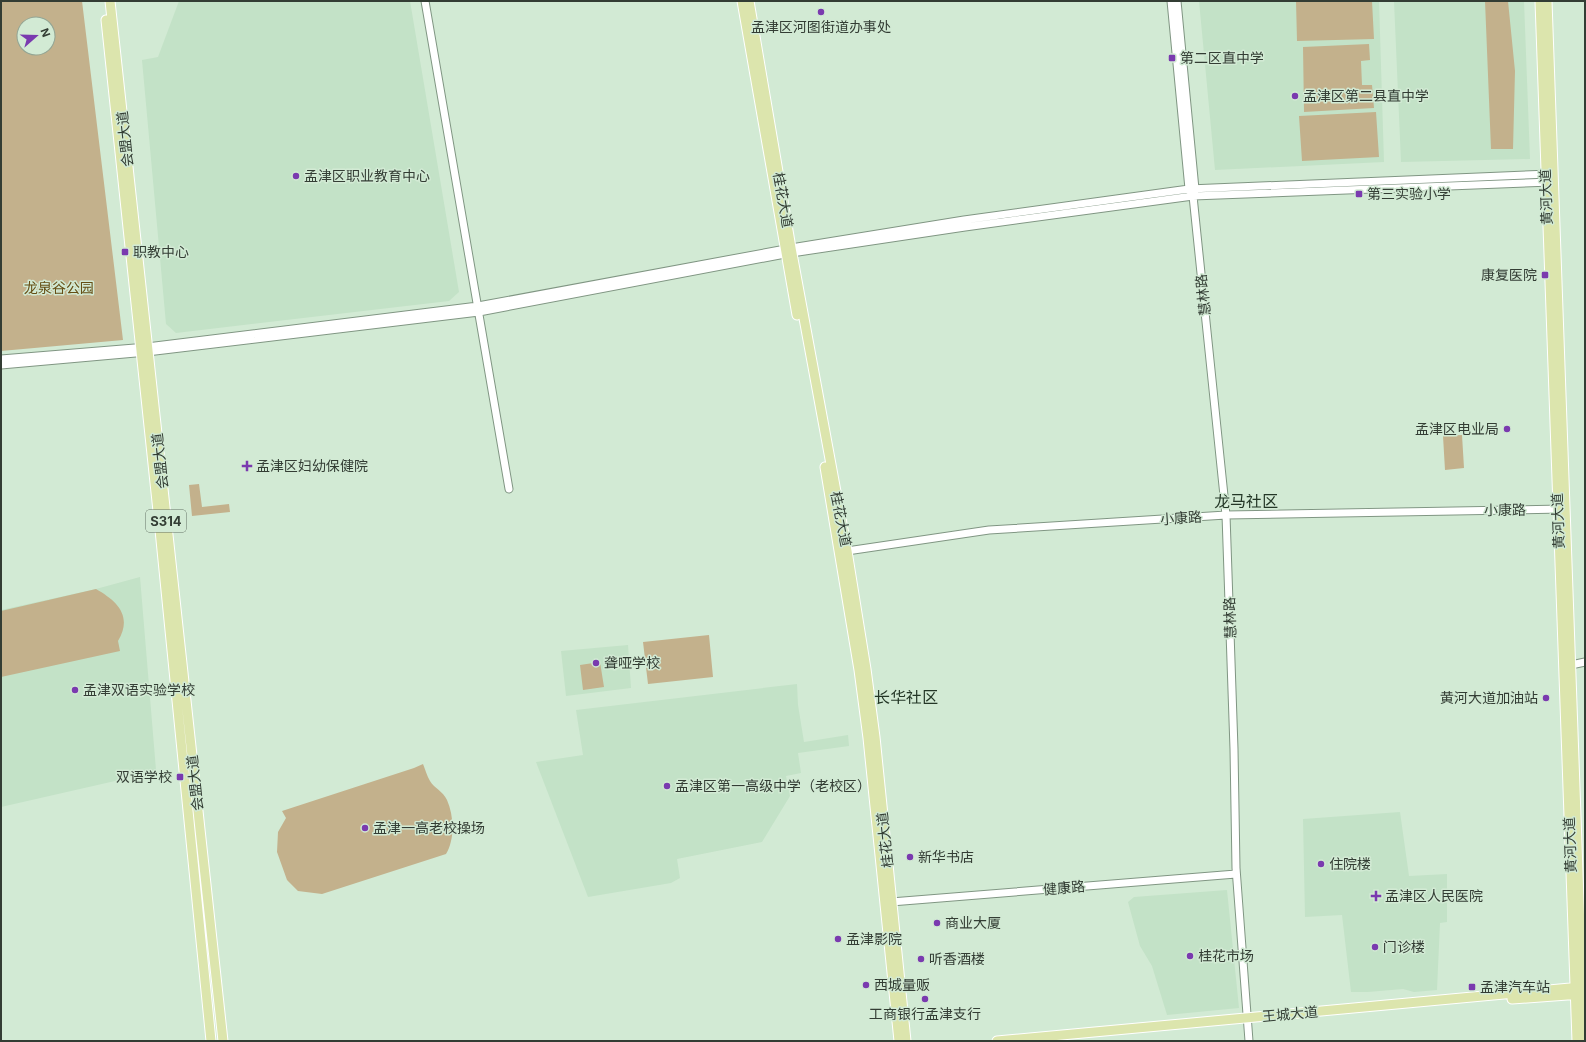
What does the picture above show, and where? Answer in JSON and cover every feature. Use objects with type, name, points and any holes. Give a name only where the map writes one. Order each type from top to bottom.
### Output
[{"type":"main road","name":"会盟大道","points":[[104,1],[223,1041]]},
{"type":"main road","name":"会盟大道","points":[[110,1],[211,1041]]},
{"type":"main road","name":"桂花大道","points":[[742,1],[788,251],[847,551],[866,669],[875,737],[906,1041]]},
{"type":"main road","name":"桂花大道","points":[[749,1],[788,251],[859,670],[868,738],[899,1041]]},
{"type":"main road","name":"黄河大道","points":[[1540,1],[1565,509],[1579,990],[1577,1041]]},
{"type":"main road","name":"黄河大道","points":[[1547,1],[1549,178],[1579,990],[1584,1041]]},
{"type":"main road","name":"王城大道","points":[[997,1041],[1579,990]]},
{"type":"main road","name":"王城大道","points":[[1048,1041],[1248,1020]]},
{"type":"street","points":[[425,1],[509,489]]},
{"type":"street","name":"慧林路","points":[[1171,1],[1226,515],[1234,749],[1236,874],[1249,1041]]},
{"type":"street","name":"慧林路","points":[[1177,1],[1192,191]]},
{"type":"street","points":[[1,365],[144,350],[478,309],[788,251],[965,227],[1192,191],[1549,178]]},
{"type":"street","points":[[1,359],[144,350]]},
{"type":"street","name":"小康路","points":[[847,551],[989,530],[1226,515],[1565,509]]},
{"type":"street","points":[[1570,665],[1585,662]]},
{"type":"street","name":"健康路","points":[[891,902],[1236,874]]},
{"type":"shaded area","name":"孟津区职业教育中心","points":[[179,1],[410,1],[459,292],[449,301],[176,333],[166,324],[142,60],[158,57]]},
{"type":"shaded area","name":"孟津区第二县直中学","points":[[1199,1],[1379,1],[1384,162],[1215,170]]},
{"type":"shaded area","points":[[1394,1],[1524,1],[1530,159],[1401,162]]},
{"type":"shaded area","name":"孟津双语实验学校","points":[[140,577],[156,770],[1,807],[1,610],[96,589]]},
{"type":"shaded area","name":"聋哑学校","points":[[628,645],[631,688],[566,696],[561,651]]},
{"type":"shaded area","name":"孟津区第一高级中学（老校区）","points":[[797,684],[798,705],[804,742],[848,735],[849,746],[798,753],[801,773],[786,776],[790,796],[762,842],[677,859],[680,878],[671,883],[588,897],[536,762],[583,755],[576,710]]},
{"type":"shaded area","name":"孟津区人民医院","points":[[1400,812],[1409,876],[1447,874],[1447,922],[1440,923],[1437,990],[1414,992],[1403,989],[1351,992],[1342,915],[1305,917],[1303,819]]},
{"type":"shaded area","name":"桂花市场","points":[[1227,890],[1239,1008],[1167,1015],[1152,966],[1140,946],[1128,902],[1134,897]]},
{"type":"green space","name":"龙泉谷公园","points":[[1,1],[82,1],[123,340],[1,351]]},
{"type":"green space","points":[[1296,1],[1372,1],[1374,39],[1297,41]]},
{"type":"green space","points":[[1485,1],[1508,1],[1515,71],[1513,149],[1491,149]]},
{"type":"green space","points":[[1369,44],[1370,60],[1361,61],[1362,85],[1372,85],[1374,108],[1304,112],[1303,47]]},
{"type":"green space","points":[[1376,112],[1379,157],[1302,161],[1299,116]]},
{"type":"green space","points":[[1462,435],[1464,468],[1445,470],[1443,436]]},
{"type":"green space","points":[[199,484],[202,507],[229,504],[230,512],[192,516],[189,485]]},
{"type":"green space","points":[[96,589],[116,604],[123,617],[124,624],[118,641],[120,651],[1,677],[1,611]]},
{"type":"green space","points":[[709,635],[713,677],[648,684],[643,642]]},
{"type":"green space","points":[[600,662],[604,687],[583,690],[580,665]]},
{"type":"green space","name":"孟津一高老校操场","points":[[423,764],[430,781],[447,800],[451,813],[452,835],[446,854],[322,894],[298,891],[287,880],[277,852],[278,832],[286,818],[282,811]]},
{"type":"place","name":"孟津区河图街道办事处","points":[[821,12]]},
{"type":"place","name":"第二区直中学","points":[[1172,58]]},
{"type":"place","name":"孟津区第二县直中学","points":[[1295,96]]},
{"type":"place","name":"孟津区职业教育中心","points":[[296,176]]},
{"type":"place","name":"第三实验小学","points":[[1359,194]]},
{"type":"place","name":"职教中心","points":[[125,252]]},
{"type":"place","name":"康复医院","points":[[1545,275]]},
{"type":"place","name":"孟津区电业局","points":[[1507,429]]},
{"type":"place","name":"孟津区妇幼保健院","points":[[247,466]]},
{"type":"place","name":"聋哑学校","points":[[596,663]]},
{"type":"place","name":"孟津双语实验学校","points":[[75,690]]},
{"type":"place","name":"黄河大道加油站","points":[[1546,698]]},
{"type":"place","name":"双语学校","points":[[180,777]]},
{"type":"place","name":"孟津区第一高级中学（老校区）","points":[[667,786]]},
{"type":"place","name":"孟津一高老校操场","points":[[365,828]]},
{"type":"place","name":"新华书店","points":[[910,857]]},
{"type":"place","name":"住院楼","points":[[1321,864]]},
{"type":"place","name":"孟津区人民医院","points":[[1376,896]]},
{"type":"place","name":"商业大厦","points":[[937,923]]},
{"type":"place","name":"孟津影院","points":[[838,939]]},
{"type":"place","name":"门诊楼","points":[[1375,947]]},
{"type":"place","name":"桂花市场","points":[[1190,956]]},
{"type":"place","name":"听香酒楼","points":[[921,959]]},
{"type":"place","name":"西城量贩","points":[[866,985]]},
{"type":"place","name":"孟津汽车站","points":[[1472,987]]},
{"type":"place","name":"工商银行孟津支行","points":[[925,999]]},
{"type":"district","name":"龙马社区","points":[[1246,501]]},
{"type":"district","name":"长华社区","points":[[906,697]]}]
